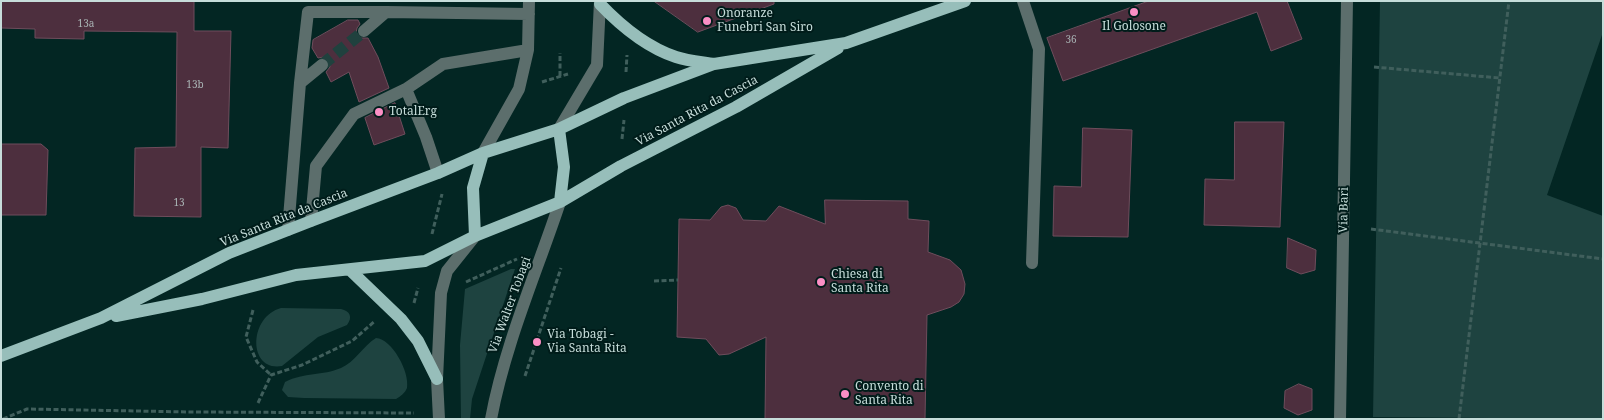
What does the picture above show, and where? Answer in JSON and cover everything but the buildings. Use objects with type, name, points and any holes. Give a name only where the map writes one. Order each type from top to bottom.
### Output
[{"type":"main road","name":"Via Santa Rita da Cascia","points":[[1,356],[101,318],[229,253],[438,174],[483,153],[559,129],[624,98],[714,64],[846,43],[965,1]]},
{"type":"main road","points":[[600,2],[614,18],[640,39],[676,57],[714,64]]},
{"type":"main road","name":"Via Santa Rita da Cascia","points":[[101,318],[202,300],[296,275],[425,261],[475,236],[560,202],[621,166],[736,107],[846,43]]},
{"type":"main road","points":[[559,129],[564,166],[560,202]]},
{"type":"main road","points":[[475,236],[473,188],[483,153]]},
{"type":"main road","points":[[350,270],[401,318],[418,341],[437,379]]},
{"type":"street","points":[[1023,1],[1038,49],[1032,263]]},
{"type":"street","name":"Via Bari","points":[[1340,419],[1347,1]]},
{"type":"street","points":[[559,129],[597,65],[600,2]]},
{"type":"street","points":[[288,230],[308,12],[529,8],[528,50],[519,89],[483,153]]},
{"type":"street","points":[[364,31],[386,12]]},
{"type":"street","points":[[311,221],[316,166],[354,114],[406,90],[442,64],[528,50]]},
{"type":"street","points":[[300,83],[322,65]]},
{"type":"street","points":[[406,90],[426,137],[438,174]]},
{"type":"street","name":"Via Walter Tobagi","points":[[491,419],[497,387],[509,345],[560,202]]},
{"type":"street","points":[[439,419],[437,379],[441,293],[447,271],[475,236]]},
{"type":"path","points":[[1459,419],[1509,1]]},
{"type":"path","points":[[560,53],[560,76]]},
{"type":"path","points":[[626,56],[626,72]]},
{"type":"path","points":[[1374,67],[1500,78]]},
{"type":"path","points":[[537,83],[569,74]]},
{"type":"path","points":[[622,139],[624,116]]},
{"type":"path","points":[[432,236],[443,191]]},
{"type":"path","points":[[1371,229],[1603,260]]},
{"type":"path","points":[[463,283],[519,258]]},
{"type":"path","points":[[522,384],[561,268]]},
{"type":"path","points":[[654,281],[678,280]]},
{"type":"path","points":[[413,306],[418,288]]},
{"type":"path","points":[[254,310],[246,338],[257,362],[271,375]]},
{"type":"path","points":[[258,403],[271,375],[302,365],[352,341],[375,320]]},
{"type":"path","points":[[3,419],[27,409],[414,413]]},
{"type":"path","points":[[191,412],[191,419]]},
{"type":"shaded area","points":[[1380,1],[1603,1],[1603,32],[1547,195],[1603,216],[1603,419],[1373,417]]},
{"type":"shaded area","points":[[515,269],[472,399],[470,419],[461,419],[460,345],[465,289]]},
{"type":"shaded area","points":[[281,308],[341,309],[350,315],[350,319],[347,325],[318,337],[282,366],[271,366],[263,361],[258,353],[256,343],[262,322],[270,313]]},
{"type":"shaded area","points":[[376,338],[388,344],[394,350],[406,374],[407,388],[396,399],[288,397],[282,390],[285,382],[292,379],[341,368],[355,358]]},
{"type":"tunnel","points":[[322,65],[364,31]]},
{"type":"place","name":"Il Golosone","points":[[1134,12]]},
{"type":"place","name":"Onoranze Funebri San Siro","points":[[707,21]]},
{"type":"place","name":"TotalErg","points":[[379,112]]},
{"type":"place","name":"Chiesa di Santa Rita","points":[[821,282]]},
{"type":"place","name":"Via Tobagi - Via Santa Rita","points":[[537,342]]},
{"type":"place","name":"Convento di Santa Rita","points":[[845,394]]}]
